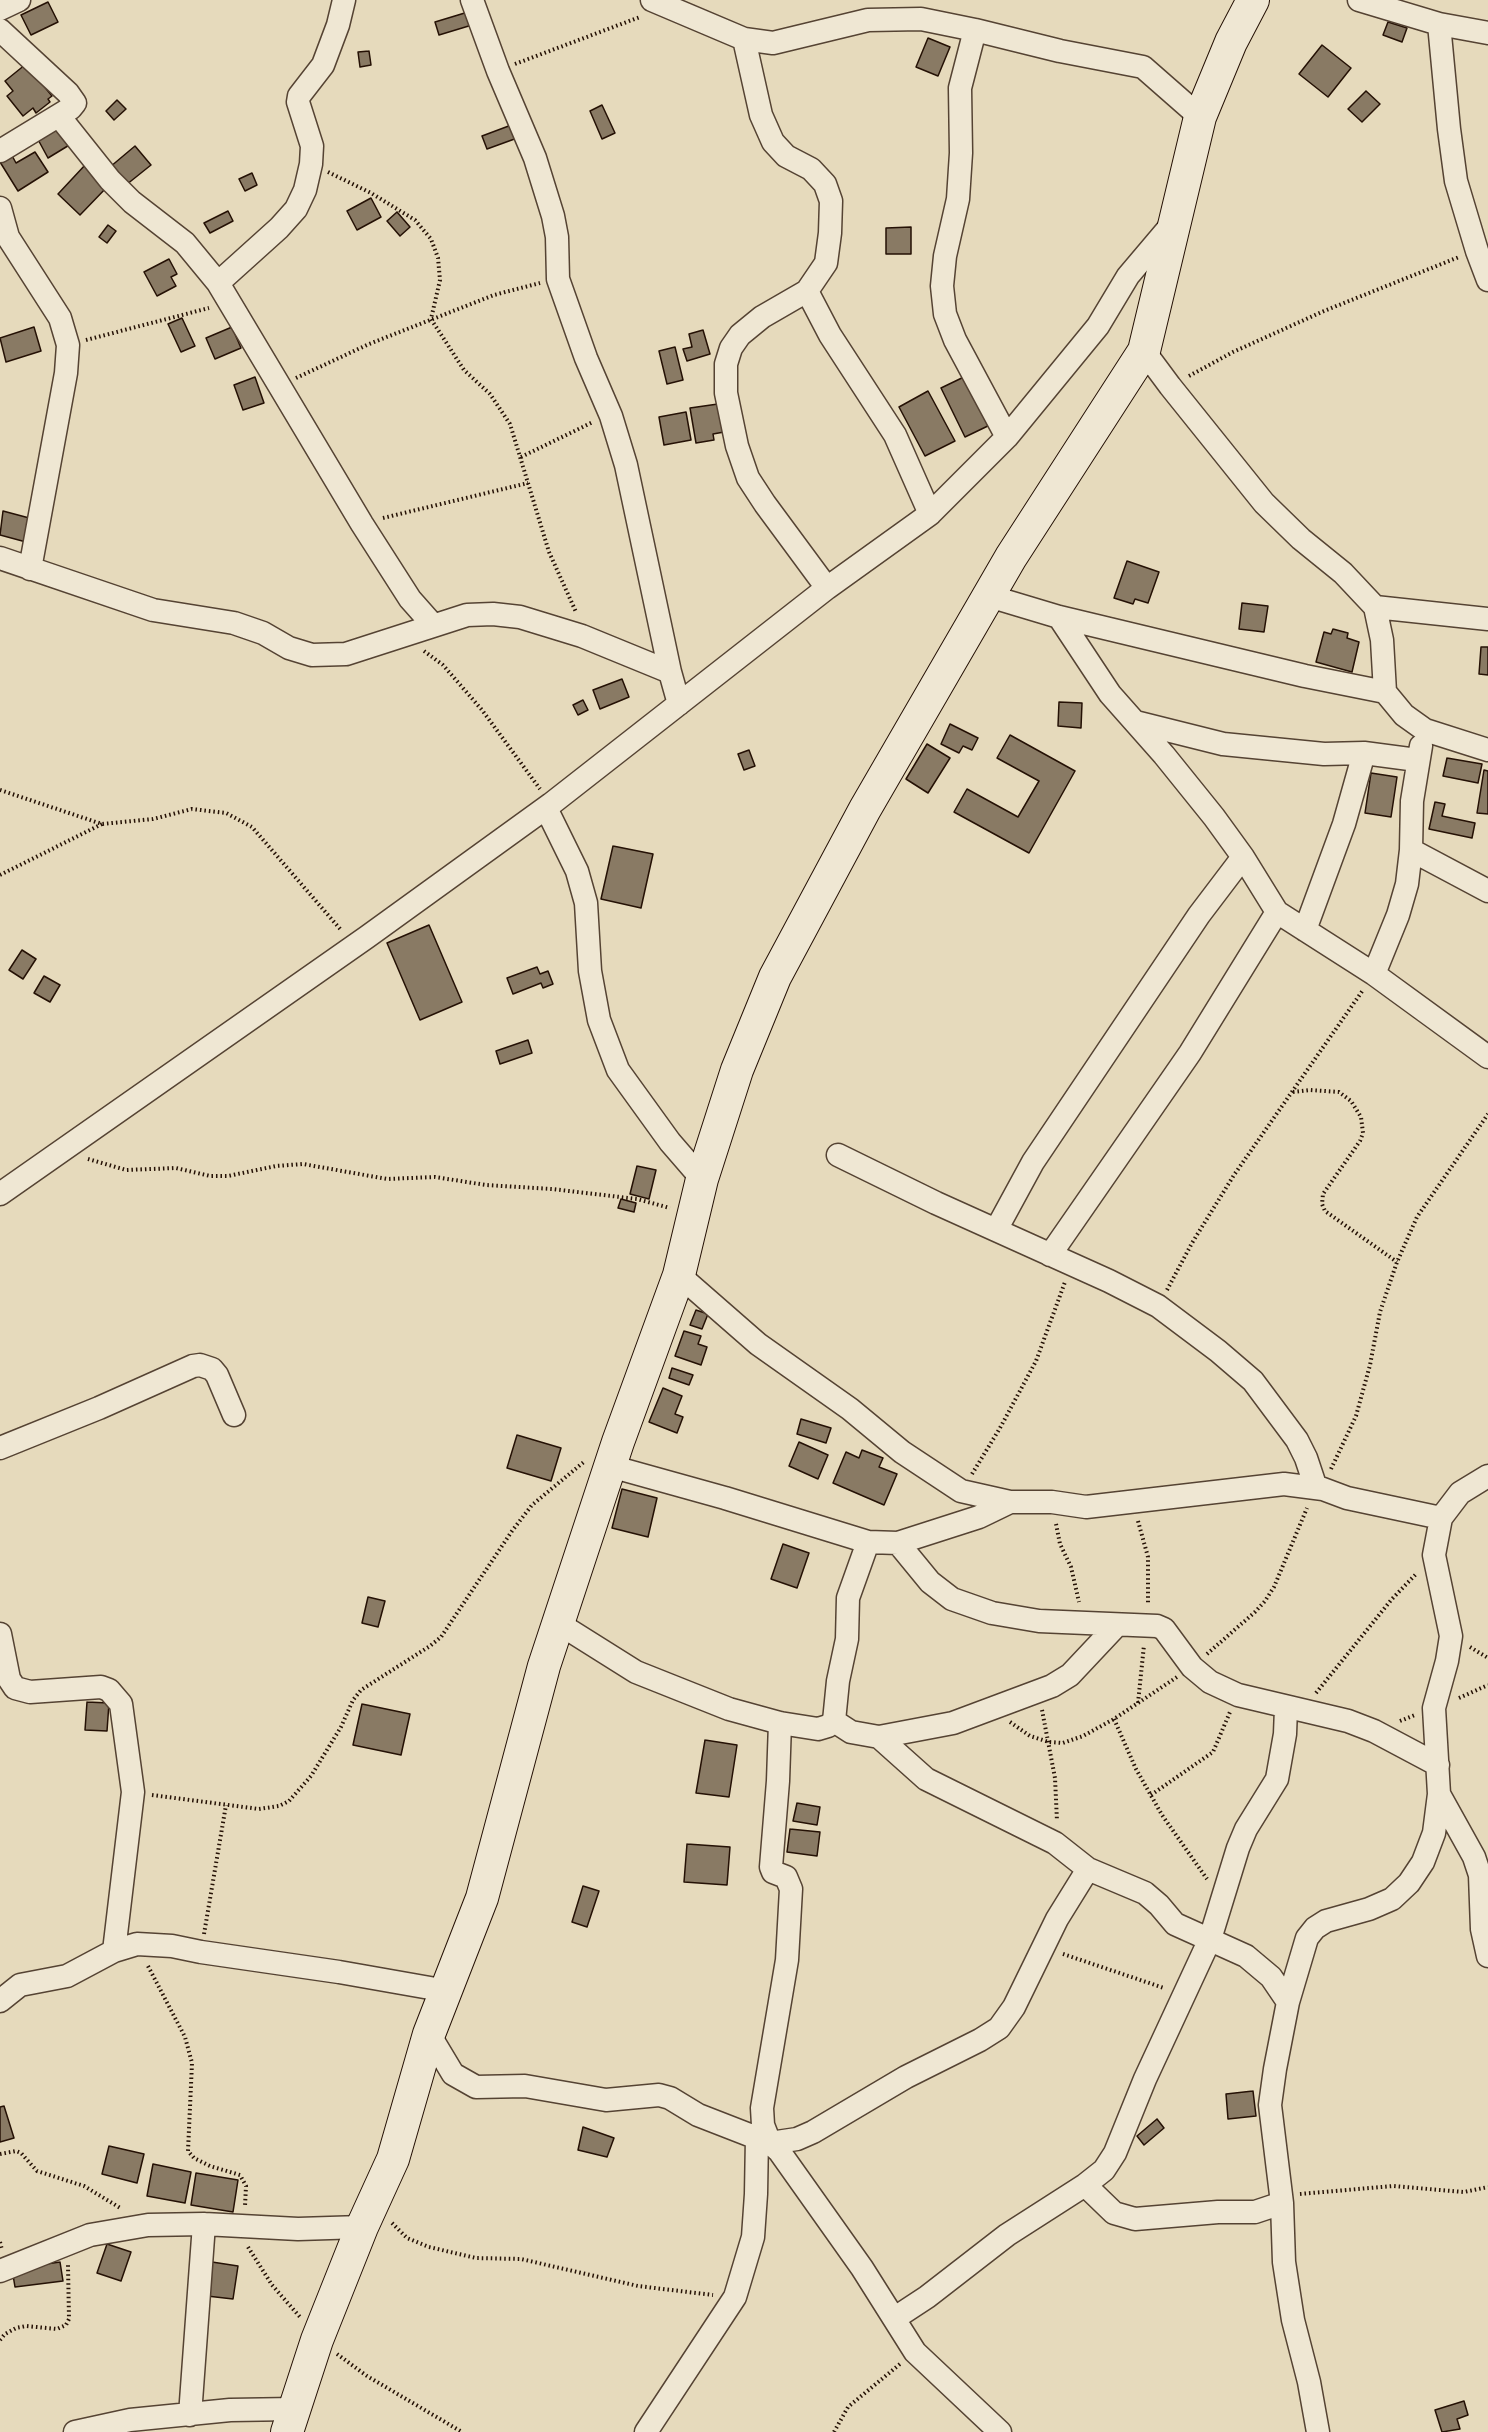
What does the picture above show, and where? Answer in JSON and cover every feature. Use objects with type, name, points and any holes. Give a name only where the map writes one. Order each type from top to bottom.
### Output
[{"type":"street","points":[[218,283],[279,228],[296,209],[305,190],[312,147],[298,102],[299,96],[323,65],[338,26],[344,0]]},
{"type":"street","points":[[472,0],[498,71],[535,158],[553,216],[557,237],[558,279],[626,465],[670,672],[679,704]]},
{"type":"street","points":[[75,2432],[130,2420],[230,2410],[291,2420],[319,2336],[362,2227],[393,2159],[429,2034],[482,1898],[543,1666],[558,1623],[600,1460],[679,1275],[702,1179],[737,1070],[775,977],[865,809],[1011,557],[1144,351],[1200,117],[1253,0]]},
{"type":"street","points":[[1359,0],[1439,24],[1488,33]]},
{"type":"street","points":[[660,4],[744,39],[773,43],[868,20],[921,19],[975,30],[1060,51],[1143,67],[1200,117]]},
{"type":"street","points":[[0,151],[71,108],[75,102],[4,10]]},
{"type":"street","points":[[1439,24],[1456,181],[1488,280]]},
{"type":"street","points":[[975,30],[960,88],[961,153],[958,199],[945,256],[942,286],[945,314],[955,340],[1007,437]]},
{"type":"street","points":[[744,39],[761,115],[773,142],[786,156],[811,169],[825,184],[831,201],[826,263],[807,291],[762,317],[740,335],[731,348],[726,364],[726,393],[737,446],[748,478],[827,588]]},
{"type":"street","points":[[58,116],[110,180],[132,202],[185,243],[218,283],[362,524],[410,599],[433,625]]},
{"type":"street","points":[[0,208],[8,237],[60,318],[68,345],[66,373],[30,569]]},
{"type":"street","points":[[0,1194],[354,946],[548,806],[827,588],[930,514],[1007,437],[1092,333],[1128,276],[1175,220]]},
{"type":"street","points":[[807,291],[831,335],[895,435],[930,514]]},
{"type":"street","points":[[1144,351],[1264,502],[1301,539],[1343,573],[1375,608],[1382,640],[1385,692],[1404,715],[1425,730],[1488,750]]},
{"type":"street","points":[[0,558],[153,610],[234,623],[262,633],[289,648],[312,655],[346,654],[467,615],[494,614],[520,617],[582,636],[670,672]]},
{"type":"street","points":[[989,596],[1059,617],[1305,676],[1385,692]]},
{"type":"street","points":[[1375,608],[1488,619]]},
{"type":"street","points":[[1059,617],[1110,694],[1192,788],[1243,857],[1277,912],[1374,974],[1487,1053]]},
{"type":"street","points":[[1133,722],[1223,744],[1324,754],[1364,753],[1417,760]]},
{"type":"street","points":[[1374,974],[1398,915],[1407,884],[1411,850],[1412,801],[1417,760],[1425,730]]},
{"type":"street","points":[[1305,930],[1344,824],[1364,753]]},
{"type":"street","points":[[548,806],[577,871],[586,903],[590,971],[597,1011],[618,1070],[670,1142],[702,1179]]},
{"type":"street","points":[[1411,850],[1488,891]]},
{"type":"street","points":[[996,1230],[1033,1162],[1199,915],[1243,857]]},
{"type":"street","points":[[1050,1255],[1190,1053],[1277,912]]},
{"type":"street","points":[[838,1155],[1158,1306],[1253,1381],[1297,1440],[1319,1489]]},
{"type":"street","points":[[679,1275],[758,1344],[850,1409],[902,1452],[961,1491],[1010,1502],[1052,1502],[1086,1507],[1284,1484],[1319,1489],[1347,1498],[1441,1518]]},
{"type":"street","points":[[0,1448],[200,1365],[212,1369],[217,1375],[234,1415]]},
{"type":"street","points":[[600,1460],[868,1542],[898,1543],[969,1521],[1010,1502]]},
{"type":"street","points":[[1318,2432],[1309,2382],[1293,2320],[1284,2262],[1282,2199],[1269,2105],[1288,2002],[1307,1938],[1315,1928],[1326,1921],[1369,1909],[1392,1899],[1409,1883],[1423,1862],[1434,1833],[1439,1794],[1434,1708],[1447,1661],[1451,1636],[1434,1555],[1441,1518],[1460,1493],[1488,1476]]},
{"type":"street","points":[[558,1623],[636,1672],[729,1709],[810,1729],[828,1726],[834,1721],[838,1681],[847,1639],[848,1598],[868,1542]]},
{"type":"street","points":[[898,1543],[930,1582],[952,1599],[992,1613],[1039,1621],[1147,1626],[1164,1629],[1192,1667],[1210,1683],[1238,1695],[1293,1710],[1348,1721],[1374,1731],[1438,1766]]},
{"type":"street","points":[[834,1721],[851,1732],[879,1737],[953,1723],[1037,1692],[1070,1675],[1117,1625]]},
{"type":"street","points":[[1,1645],[11,1684],[21,1691],[101,1688],[109,1690],[117,1697],[124,1712],[133,1792],[114,1951]]},
{"type":"street","points":[[895,2318],[927,2297],[1007,2235],[1085,2185],[1104,2170],[1115,2153],[1145,2079],[1210,1940],[1246,1829],[1277,1779],[1293,1710]]},
{"type":"street","points":[[646,2432],[735,2297],[753,2237],[756,2194],[764,2140],[762,2108],[787,1960],[792,1889],[786,1877],[773,1872],[771,1867],[780,1723]]},
{"type":"street","points":[[879,1737],[926,1779],[954,1795],[1002,1815],[1055,1843],[1088,1869],[1145,1893],[1175,1924],[1246,1956],[1271,1977],[1288,2002]]},
{"type":"street","points":[[1439,1794],[1480,1853],[1482,1929],[1488,1956]]},
{"type":"street","points":[[764,2140],[797,2139],[813,2132],[900,2080],[989,2035],[1008,2018],[1043,1947],[1088,1869]]},
{"type":"street","points":[[0,2001],[20,1985],[67,1976],[114,1951],[137,1944],[172,1946],[447,1991]]},
{"type":"street","points":[[429,2034],[453,2074],[476,2087],[525,2086],[606,2100],[659,2095],[670,2098],[698,2115],[764,2140],[779,2151],[895,2318],[915,2352],[1000,2432]]},
{"type":"street","points":[[1085,2185],[1114,2213],[1135,2219],[1218,2212],[1255,2212],[1282,2199]]},
{"type":"street","points":[[190,2415],[204,2224]]},
{"type":"street","points":[[0,2271],[90,2235],[147,2225],[204,2224],[298,2229],[362,2227]]},
{"type":"path","points":[[498,71],[595,33],[660,4]]},
{"type":"path","points":[[311,164],[371,193],[415,220],[431,239],[438,258],[440,280],[431,319],[464,370],[500,405],[510,424],[549,552],[575,609],[582,636]]},
{"type":"path","points":[[1170,386],[1233,352],[1324,311],[1477,251]]},
{"type":"path","points":[[279,386],[431,319],[494,295],[558,279]]},
{"type":"path","points":[[68,345],[230,304]]},
{"type":"path","points":[[521,457],[583,426],[610,416]]},
{"type":"path","points":[[362,524],[462,497],[528,483]]},
{"type":"path","points":[[405,636],[443,665],[475,701],[548,806]]},
{"type":"path","points":[[0,790],[102,824]]},
{"type":"path","points":[[0,875],[102,824],[153,819],[192,809],[226,813],[252,827],[354,946]]},
{"type":"path","points":[[1158,1306],[1192,1243],[1234,1175],[1374,974]]},
{"type":"path","points":[[1292,1092],[1310,1090],[1339,1092],[1351,1101],[1361,1117],[1364,1133],[1323,1194],[1322,1204],[1325,1211],[1397,1262]]},
{"type":"path","points":[[984,1711],[1001,1716],[1030,1736],[1049,1742],[1063,1743],[1083,1736],[1138,1704],[1192,1667],[1255,1612],[1274,1587],[1356,1416],[1370,1365],[1380,1312],[1397,1262],[1417,1217],[1488,1114]]},
{"type":"path","points":[[63,1151],[126,1170],[176,1168],[210,1176],[228,1176],[276,1166],[303,1164],[387,1179],[435,1177],[486,1185],[552,1189],[637,1199],[694,1214]]},
{"type":"path","points":[[961,1491],[1000,1428],[1036,1361],[1071,1264]]},
{"type":"path","points":[[133,1792],[226,1805],[269,1808],[289,1801],[298,1794],[312,1776],[341,1727],[353,1700],[361,1690],[430,1647],[441,1637],[532,1505],[600,1460]]},
{"type":"path","points":[[1133,1501],[1148,1557],[1149,1593],[1147,1626],[1138,1683],[1138,1704]]},
{"type":"path","points":[[1052,1502],[1060,1544],[1071,1567],[1076,1586],[1082,1624]]},
{"type":"path","points":[[1293,1710],[1434,1555]]},
{"type":"path","points":[[1037,1692],[1049,1742],[1058,1808],[1055,1843]]},
{"type":"path","points":[[1151,1795],[1213,1752],[1238,1695]]},
{"type":"path","points":[[1374,1731],[1434,1708]]},
{"type":"path","points":[[1114,1719],[1136,1769],[1151,1795],[1186,1852],[1222,1899]]},
{"type":"path","points":[[201,1952],[226,1805]]},
{"type":"path","points":[[137,1944],[185,2037],[192,2063],[188,2151],[194,2158],[240,2175],[244,2180],[246,2186],[240,2226],[258,2266],[289,2306],[319,2336],[367,2376],[462,2432]]},
{"type":"path","points":[[1043,1947],[1185,1995]]},
{"type":"path","points":[[0,2154],[15,2151],[21,2153],[37,2171],[84,2186],[147,2225]]},
{"type":"path","points":[[1282,2199],[1393,2186],[1464,2192],[1488,2187]]},
{"type":"path","points":[[378,2196],[393,2225],[407,2238],[429,2247],[476,2258],[521,2259],[638,2286],[688,2294],[735,2297]]},
{"type":"path","points":[[0,2340],[16,2328],[57,2329],[66,2325],[69,2319],[68,2243]]},
{"type":"path","points":[[834,2432],[848,2407],[856,2398],[915,2352]]},
{"type":"building","points":[[48,2],[58,22],[31,35],[21,15]]},
{"type":"building","points":[[468,12],[472,25],[439,35],[435,22]]},
{"type":"building","points":[[1388,22],[1407,28],[1402,42],[1383,35]]},
{"type":"building","points":[[928,38],[950,47],[938,76],[916,67]]},
{"type":"building","points":[[1322,45],[1351,68],[1328,97],[1299,74]]},
{"type":"building","points":[[369,51],[371,65],[360,67],[358,52]]},
{"type":"building","points":[[26,64],[52,96],[48,99],[50,102],[36,113],[33,108],[23,116],[7,96],[13,91],[5,81]]},
{"type":"building","points":[[1366,91],[1380,104],[1362,122],[1348,109]]},
{"type":"building","points":[[117,100],[126,109],[114,120],[106,111]]},
{"type":"building","points":[[602,105],[615,133],[602,139],[590,111]]},
{"type":"building","points":[[54,124],[71,144],[48,158],[35,134]]},
{"type":"building","points":[[514,124],[520,137],[487,149],[482,136]]},
{"type":"building","points":[[135,146],[151,165],[126,185],[110,167]]},
{"type":"building","points":[[10,152],[16,163],[35,152],[48,172],[18,191],[0,162]]},
{"type":"building","points":[[86,164],[108,186],[80,215],[58,194]]},
{"type":"building","points":[[252,173],[257,185],[245,191],[239,179]]},
{"type":"building","points":[[371,198],[381,217],[357,230],[347,211]]},
{"type":"building","points":[[228,211],[233,221],[210,233],[204,223]]},
{"type":"building","points":[[397,212],[410,227],[400,236],[387,221]]},
{"type":"building","points":[[108,225],[116,231],[107,243],[99,237]]},
{"type":"building","points":[[911,227],[911,254],[886,254],[886,228]]},
{"type":"building","points":[[169,259],[177,274],[171,277],[176,286],[157,296],[144,272]]},
{"type":"building","points":[[182,318],[195,346],[181,352],[168,324]]},
{"type":"building","points":[[34,327],[41,351],[6,362],[0,338]]},
{"type":"building","points":[[232,327],[241,348],[215,359],[206,338]]},
{"type":"building","points":[[703,330],[710,354],[687,361],[683,349],[692,347],[689,334]]},
{"type":"building","points":[[675,347],[683,380],[667,384],[659,351]]},
{"type":"building","points":[[968,375],[992,424],[965,437],[941,388]]},
{"type":"building","points":[[255,377],[264,403],[243,410],[234,385]]},
{"type":"building","points":[[928,391],[955,441],[925,456],[899,407]]},
{"type":"building","points":[[718,404],[724,432],[713,434],[714,440],[696,443],[690,408]]},
{"type":"building","points":[[686,412],[691,440],[664,445],[659,417]]},
{"type":"building","points":[[3,511],[33,519],[26,542],[0,535]]},
{"type":"building","points":[[1127,561],[1159,572],[1148,603],[1135,599],[1133,604],[1114,598]]},
{"type":"building","points":[[1242,603],[1268,606],[1264,632],[1239,629]]},
{"type":"building","points":[[1333,629],[1348,633],[1347,638],[1359,642],[1352,672],[1316,662],[1324,632],[1331,634]]},
{"type":"building","points":[[1481,647],[1488,647],[1488,675],[1479,674]]},
{"type":"building","points":[[622,679],[629,697],[600,709],[593,690]]},
{"type":"building","points":[[583,700],[588,710],[578,715],[573,705]]},
{"type":"building","points":[[1059,702],[1082,703],[1081,728],[1058,726]]},
{"type":"building","points":[[950,724],[978,738],[972,750],[963,746],[959,753],[941,744]]},
{"type":"building","points":[[1010,735],[1075,771],[1029,853],[954,812],[967,789],[1018,817],[1039,781],[997,758]]},
{"type":"building","points":[[927,744],[950,758],[928,793],[906,779]]},
{"type":"building","points":[[749,750],[755,766],[744,770],[738,754]]},
{"type":"building","points":[[1447,758],[1482,764],[1478,783],[1443,776]]},
{"type":"building","points":[[1484,770],[1488,771],[1488,814],[1477,813]]},
{"type":"building","points":[[1371,773],[1397,777],[1391,817],[1365,813]]},
{"type":"building","points":[[1435,802],[1445,804],[1442,816],[1475,823],[1472,838],[1429,829]]},
{"type":"building","points":[[613,846],[653,854],[641,908],[601,899]]},
{"type":"building","points":[[429,925],[462,1002],[420,1020],[387,943]]},
{"type":"building","points":[[22,950],[36,959],[23,979],[9,970]]},
{"type":"building","points":[[537,967],[540,974],[548,971],[553,984],[543,988],[541,983],[513,994],[507,978]]},
{"type":"building","points":[[44,976],[60,985],[50,1002],[34,993]]},
{"type":"building","points":[[528,1040],[532,1053],[500,1064],[496,1051]]},
{"type":"building","points":[[637,1166],[656,1170],[649,1199],[630,1194]]},
{"type":"building","points":[[621,1199],[636,1203],[634,1212],[618,1208]]},
{"type":"building","points":[[696,1310],[708,1314],[702,1329],[690,1325]]},
{"type":"building","points":[[684,1331],[701,1336],[698,1344],[707,1347],[701,1365],[675,1356]]},
{"type":"building","points":[[672,1368],[693,1375],[689,1385],[669,1378]]},
{"type":"building","points":[[663,1388],[682,1396],[675,1414],[683,1417],[677,1433],[649,1422]]},
{"type":"building","points":[[801,1419],[831,1428],[826,1443],[797,1434]]},
{"type":"building","points":[[517,1435],[561,1448],[551,1481],[507,1468]]},
{"type":"building","points":[[799,1442],[828,1455],[818,1479],[789,1466]]},
{"type":"building","points":[[862,1450],[883,1458],[879,1467],[897,1474],[884,1505],[833,1483],[846,1452],[859,1458]]},
{"type":"building","points":[[622,1489],[657,1498],[648,1537],[612,1528]]},
{"type":"building","points":[[783,1544],[809,1553],[797,1588],[771,1579]]},
{"type":"building","points":[[368,1597],[385,1601],[378,1627],[362,1623]]},
{"type":"building","points":[[87,1702],[109,1703],[107,1731],[85,1730]]},
{"type":"building","points":[[362,1704],[410,1714],[401,1755],[353,1745]]},
{"type":"building","points":[[705,1740],[737,1745],[729,1797],[696,1793]]},
{"type":"building","points":[[797,1803],[820,1807],[817,1825],[793,1821]]},
{"type":"building","points":[[790,1829],[820,1832],[817,1856],[787,1852]]},
{"type":"building","points":[[687,1844],[730,1847],[727,1885],[684,1882]]},
{"type":"building","points":[[583,1886],[599,1891],[587,1927],[572,1922]]},
{"type":"building","points":[[1253,2091],[1256,2116],[1228,2119],[1226,2094]]},
{"type":"building","points":[[4,2106],[14,2138],[0,2142],[0,2107]]},
{"type":"building","points":[[1157,2119],[1164,2128],[1144,2145],[1137,2136]]},
{"type":"building","points":[[583,2127],[614,2138],[607,2157],[578,2150]]},
{"type":"building","points":[[109,2146],[144,2154],[137,2183],[102,2174]]},
{"type":"building","points":[[153,2164],[191,2172],[185,2203],[147,2196]]},
{"type":"building","points":[[196,2173],[238,2180],[233,2212],[191,2205]]},
{"type":"building","points":[[107,2244],[131,2252],[121,2281],[97,2273]]},
{"type":"building","points":[[60,2262],[63,2281],[15,2287],[12,2269]]},
{"type":"building","points":[[212,2262],[238,2266],[233,2299],[207,2296]]},
{"type":"building","points":[[1464,2401],[1468,2415],[1457,2419],[1460,2429],[1442,2432],[1435,2410]]}]
